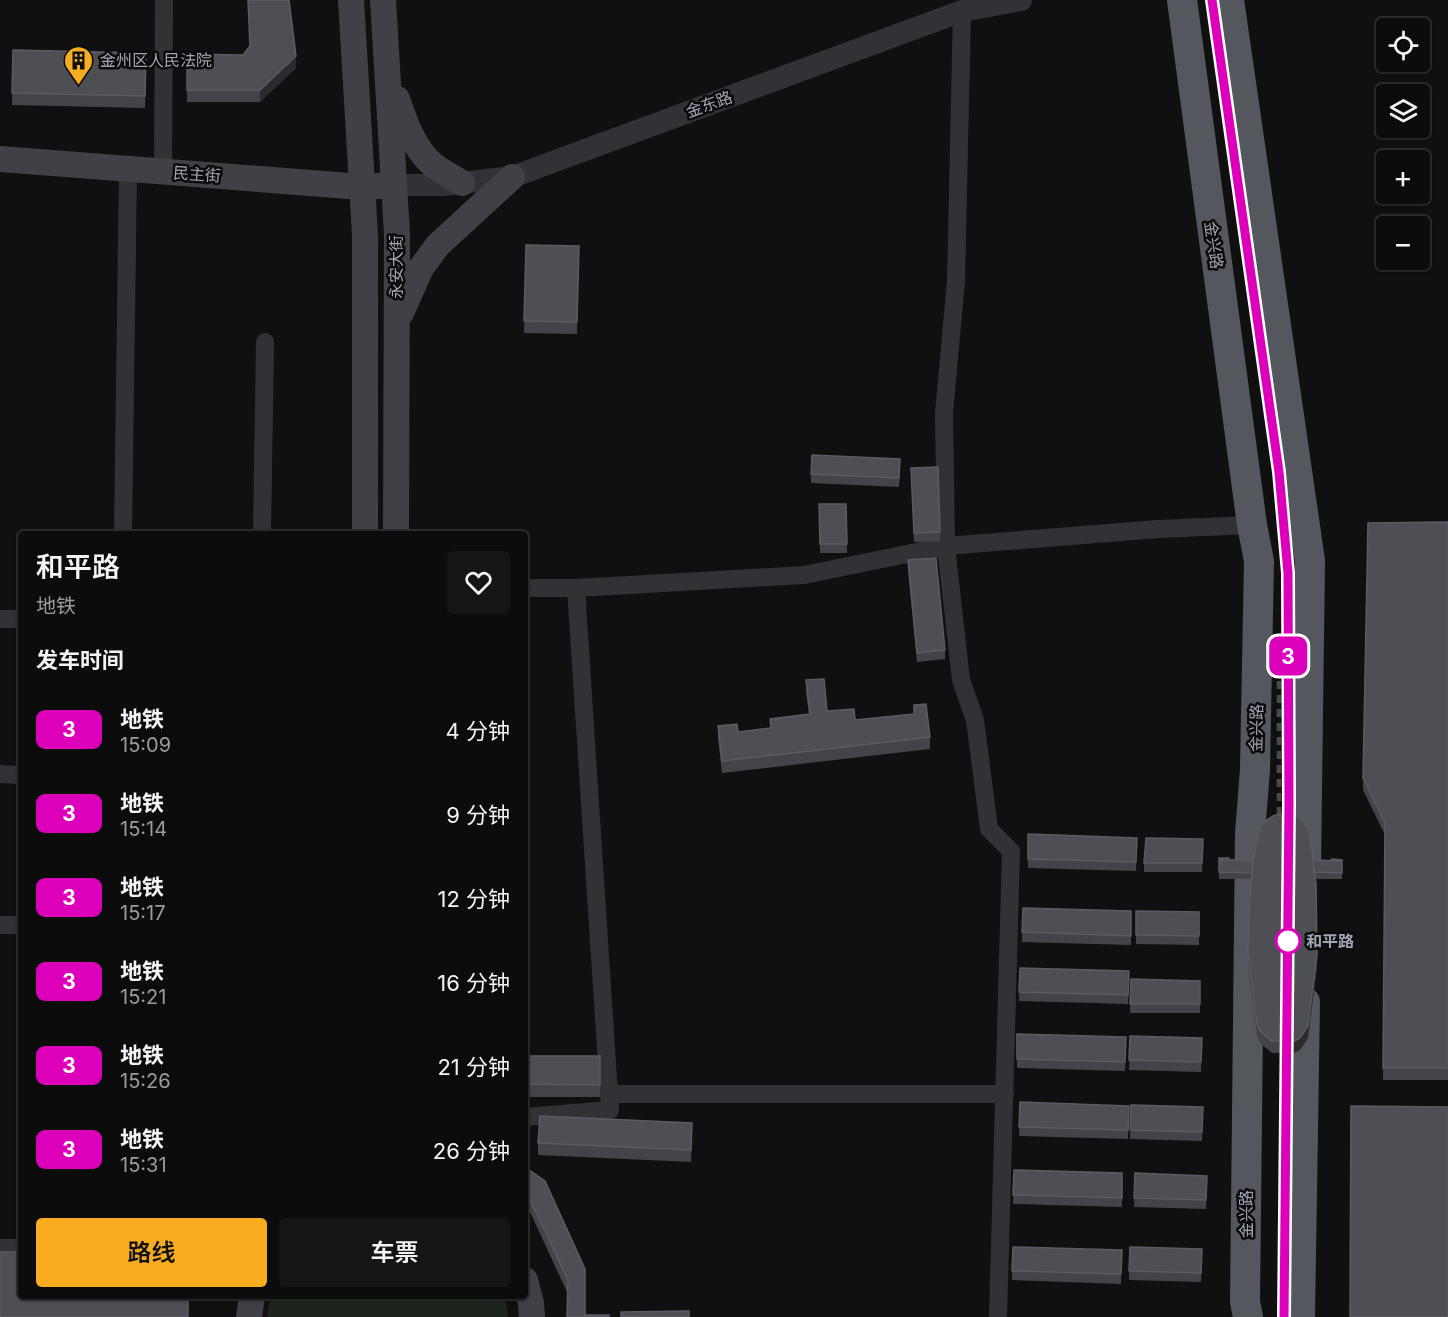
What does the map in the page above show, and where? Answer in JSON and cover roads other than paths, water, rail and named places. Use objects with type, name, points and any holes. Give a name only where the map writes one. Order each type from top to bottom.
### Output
[{"type":"highway","name":"金兴路","points":[[1182,0],[1252,525],[1259,561],[1255,769],[1250,834],[1245,1302],[1248,1317]]},
{"type":"highway","points":[[1229,0],[1310,561],[1306,896]]},
{"type":"highway","points":[[1300,1317],[1305,979]]},
{"type":"main road","name":"永安大街","points":[[351,0],[365,235],[364,531]]},
{"type":"main road","name":"永安大街","points":[[383,0],[397,234],[396,531]]},
{"type":"main road","points":[[387,64],[404,122],[419,150],[434,166],[462,183]]},
{"type":"main road","name":"民主街","points":[[0,159],[362,187],[394,185]]},
{"type":"main road","points":[[396,324],[420,268],[438,245],[513,177]]},
{"type":"main road","points":[[528,1292],[532,1317]]},
{"type":"main road","points":[[249,1317],[252,1299]]},
{"type":"street","points":[[164,0],[164,172]]},
{"type":"street","name":"金东路","points":[[394,185],[443,185],[513,177],[962,11],[1021,0]]},
{"type":"street","points":[[962,11],[956,281],[944,413],[946,546],[962,680],[975,720],[989,829],[1011,850],[998,1317]]},
{"type":"street","points":[[123,531],[128,169]]},
{"type":"street","points":[[262,531],[265,342]]},
{"type":"street","points":[[528,588],[576,588],[804,575],[946,546],[1252,525]]},
{"type":"street","points":[[528,1117],[610,1110],[576,588]]},
{"type":"street","points":[[0,619],[18,619]]},
{"type":"street","points":[[0,774],[18,775]]},
{"type":"street","points":[[0,925],[18,925]]},
{"type":"street","points":[[609,1094],[1005,1094]]},
{"type":"street","points":[[0,1248],[18,1248]]},
{"type":"railway","points":[[1212,0],[1279,472],[1288,573],[1289,831]]},
{"type":"railway","points":[[1279,664],[1279,829]]},
{"type":"railway","points":[[1284,1317],[1286,1038]]},
{"type":"metro line","name":"3","points":[[1212,0],[1271,409],[1288,573],[1289,804],[1284,1317]]},
{"type":"place","name":"金州区人民法院","points":[[79,86]]},
{"type":"place","name":"和平路","points":[[1288,941]]}]
